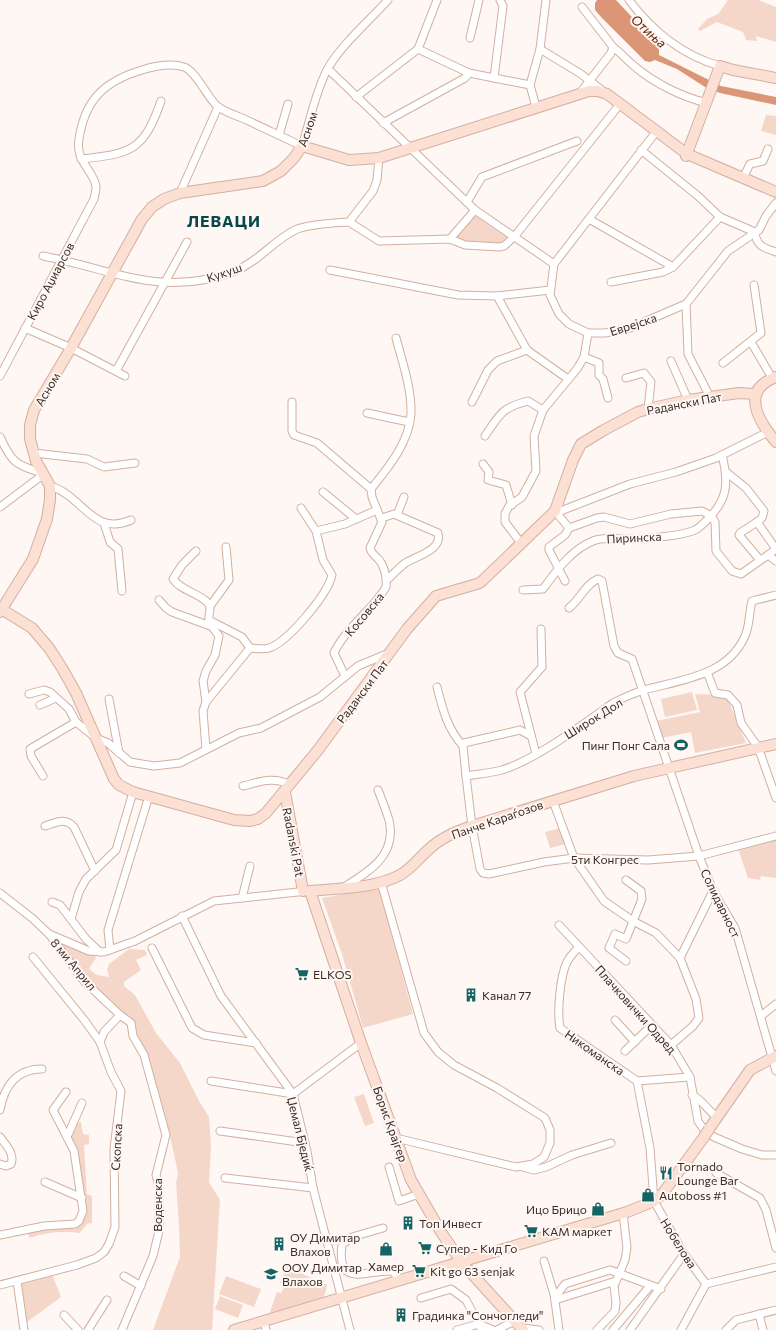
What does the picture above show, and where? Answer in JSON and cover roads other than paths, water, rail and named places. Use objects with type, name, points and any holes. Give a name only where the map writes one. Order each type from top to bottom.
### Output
[{"type":"street","name":"Асном","points":[[1,611],[33,559],[47,519],[50,500],[50,486],[36,461],[30,439],[30,425],[34,410],[71,348],[131,237],[152,207],[164,199],[180,193],[263,181],[281,171],[294,158],[302,146],[320,88],[328,69],[339,53],[388,0]]},
{"type":"street","points":[[356,97],[418,49],[437,0]]},
{"type":"street","points":[[470,38],[478,0]]},
{"type":"street","points":[[494,78],[503,6],[500,0]]},
{"type":"street","points":[[536,107],[530,85],[540,50],[546,0]]},
{"type":"street","points":[[629,0],[668,40],[695,57],[720,70],[776,78]]},
{"type":"street","points":[[582,7],[614,47],[634,66],[654,80],[683,95],[709,100]]},
{"type":"street","points":[[580,93],[614,47]]},
{"type":"street","points":[[418,49],[470,73],[530,85]]},
{"type":"street","points":[[540,50],[590,81],[607,94],[609,98],[688,156],[776,196]]},
{"type":"street","points":[[161,101],[151,128],[142,141],[138,144],[120,153],[81,160],[78,140],[81,127],[90,105],[96,96],[113,81],[149,68],[171,65],[186,68],[195,77],[218,107],[302,146],[320,153],[349,160],[379,158],[580,93],[598,91],[607,94]]},
{"type":"street","points":[[328,69],[475,210],[554,264]]},
{"type":"street","points":[[688,156],[720,70]]},
{"type":"street","points":[[383,123],[465,78],[470,73]]},
{"type":"street","points":[[279,135],[288,104]]},
{"type":"street","points":[[379,158],[377,180],[372,191],[349,222],[379,241],[450,240],[465,244],[499,247],[504,246],[514,237],[619,105]]},
{"type":"street","points":[[180,193],[218,107]]},
{"type":"street","name":"Еврејска","points":[[655,133],[554,264],[550,290],[554,305],[563,319],[569,324],[588,333],[605,333],[630,328],[686,304],[728,251],[755,232]]},
{"type":"street","points":[[467,202],[482,177],[577,141]]},
{"type":"street","points":[[743,178],[750,164],[763,161],[768,149]]},
{"type":"street","points":[[641,150],[698,196],[720,217],[755,232]]},
{"type":"street","points":[[688,156],[776,192]]},
{"type":"street","name":"Киро Аџиарсов","points":[[0,376],[94,199],[96,186],[81,160]]},
{"type":"street","points":[[776,199],[764,215],[755,232],[757,243],[761,247],[776,252]]},
{"type":"street","points":[[755,232],[759,230],[766,216],[776,203]]},
{"type":"street","points":[[450,240],[475,210]]},
{"type":"street","points":[[611,282],[663,272],[673,267],[720,217]]},
{"type":"street","points":[[590,219],[673,267]]},
{"type":"street","name":"Кукуш","points":[[43,256],[61,259],[110,274],[162,284],[192,282],[235,271],[257,258],[275,243],[296,230],[349,222]]},
{"type":"street","points":[[116,371],[162,284],[187,242]]},
{"type":"street","points":[[330,270],[458,295],[497,296],[550,290]]},
{"type":"street","points":[[723,363],[762,333],[754,285]]},
{"type":"street","points":[[497,296],[514,330],[527,350],[568,379]]},
{"type":"street","points":[[686,304],[688,354],[710,397]]},
{"type":"street","points":[[25,328],[71,348],[125,376]]},
{"type":"street","points":[[521,543],[505,522],[505,514],[509,506],[522,497],[536,471],[534,436],[543,410],[584,357],[588,333]]},
{"type":"street","points":[[371,489],[396,455],[405,438],[411,414],[408,388],[396,338]]},
{"type":"street","points":[[752,342],[774,377],[766,380],[755,394],[756,412],[776,442]]},
{"type":"street","points":[[472,402],[488,370],[497,361],[527,350]]},
{"type":"street","points":[[584,357],[599,363],[599,375],[603,379],[608,398]]},
{"type":"street","points":[[671,361],[688,400]]},
{"type":"street","points":[[626,378],[644,373],[651,382],[648,409]]},
{"type":"street","name":"Радански Пат","points":[[1,611],[32,628],[49,648],[76,693],[114,780],[119,785],[133,792],[242,822],[258,819],[266,813],[287,789],[318,750],[407,629],[436,596],[480,583],[556,511],[573,460],[581,444],[638,412],[648,409],[688,400],[739,393],[755,394]]},
{"type":"street","points":[[292,402],[292,431],[294,435],[320,445],[371,489],[376,510],[382,518],[392,514],[397,515],[438,533],[439,540],[435,547],[404,564],[387,580]]},
{"type":"street","points":[[485,436],[502,411],[514,405],[528,402],[543,410]]},
{"type":"street","points":[[367,413],[409,422]]},
{"type":"street","points":[[569,528],[556,511],[630,484],[676,472],[722,454],[768,432]]},
{"type":"street","points":[[0,437],[7,452],[16,464],[44,474]]},
{"type":"street","points":[[34,454],[87,459],[104,467],[135,463]]},
{"type":"street","name":"Пиринска","points":[[523,590],[544,589],[558,569],[584,546],[592,541],[601,538],[645,539],[686,534],[696,530],[718,509],[726,486],[726,472],[722,454]]},
{"type":"street","points":[[483,464],[489,472],[488,480],[506,485],[512,505]]},
{"type":"street","points":[[726,472],[746,488],[764,511],[762,518],[739,535],[760,560]]},
{"type":"street","points":[[0,507],[44,474]]},
{"type":"street","points":[[50,486],[71,495],[89,514],[104,523],[123,523],[131,520]]},
{"type":"street","points":[[323,492],[356,518]]},
{"type":"street","points":[[397,515],[404,497]]},
{"type":"street","points":[[250,648],[268,648],[290,633],[322,596],[330,581],[332,575],[322,560],[316,531],[301,508]]},
{"type":"street","points":[[316,531],[345,524],[376,510]]},
{"type":"street","points":[[565,581],[549,548],[565,535],[569,528],[581,522],[604,517],[630,524],[692,511],[702,511],[711,516],[715,522],[716,551],[732,571],[741,574],[776,549],[757,522]]},
{"type":"street","name":"Косовска","points":[[345,676],[334,654],[348,631],[386,587],[387,580],[381,562],[371,553],[370,548],[382,522],[382,518]]},
{"type":"street","points":[[104,523],[110,542],[118,549],[122,591]]},
{"type":"street","points":[[206,702],[204,681],[206,671],[216,655],[218,636],[211,624],[210,606],[229,580],[226,547]]},
{"type":"street","points":[[196,551],[182,565],[173,579],[176,584],[194,593],[210,606]]},
{"type":"street","points":[[768,555],[776,561]]},
{"type":"street","name":"Солидарност","points":[[569,608],[593,581],[598,579],[602,581],[614,646],[618,653],[632,659],[699,856],[713,891],[735,928],[774,1056],[776,1072]]},
{"type":"street","name":"Широк Дол","points":[[466,776],[503,770],[536,754],[613,703],[643,690],[708,672],[727,660],[741,644],[748,626],[752,601],[776,595]]},
{"type":"street","points":[[159,600],[172,612],[211,624],[242,637],[250,648]]},
{"type":"street","points":[[536,754],[520,692],[521,688],[542,667],[541,629]]},
{"type":"street","points":[[206,749],[203,711],[206,702],[250,648]]},
{"type":"street","points":[[29,694],[44,690],[50,692],[69,709],[76,722],[96,738],[108,743],[119,753],[134,763],[154,766],[180,763],[239,733],[261,728],[320,697],[358,666],[391,652]]},
{"type":"street","points":[[708,672],[715,693],[728,695],[737,705],[741,723],[758,747],[776,798]]},
{"type":"street","points":[[437,688],[445,718],[453,734],[463,746],[472,826]]},
{"type":"street","points":[[69,709],[76,693]]},
{"type":"street","points":[[40,705],[56,698]]},
{"type":"street","points":[[109,699],[119,753]]},
{"type":"street","points":[[43,776],[31,756],[30,749],[76,722]]},
{"type":"street","points":[[463,746],[464,743],[469,741],[520,730],[531,736]]},
{"type":"street","name":"Панче Караѓозов","points":[[110,950],[122,946],[214,901],[381,882],[400,875],[413,866],[439,840],[453,832],[669,767],[776,744]]},
{"type":"street","points":[[243,786],[271,779],[282,781],[287,789]]},
{"type":"street","name":"Radanski Pat","points":[[287,789],[307,891]]},
{"type":"street","points":[[343,887],[367,873],[379,863],[388,843],[390,832],[389,819],[378,790]]},
{"type":"street","points":[[71,919],[79,892],[86,879],[116,850],[133,792]]},
{"type":"street","points":[[49,934],[89,951],[100,952],[110,950],[108,930],[149,796]]},
{"type":"street","points":[[554,801],[574,858],[604,901],[633,922],[656,933],[680,958],[696,999],[698,1018],[693,1026],[671,1045]]},
{"type":"street","points":[[45,826],[64,820],[69,821],[74,827],[95,871]]},
{"type":"street","name":"5ти Конгрес","points":[[472,826],[480,869],[484,873],[489,874],[544,862],[574,858],[648,860],[699,856],[776,836]]},
{"type":"street","points":[[242,898],[250,866]]},
{"type":"street","points":[[626,880],[641,891],[642,899],[626,939],[615,934],[609,948],[626,961]]},
{"type":"street","points":[[381,882],[424,1033],[438,1052],[454,1064],[497,1088],[545,1118],[550,1130],[550,1143],[544,1157],[533,1164],[516,1167],[396,1138]]},
{"type":"street","name":"Борис Крајгер","points":[[307,891],[411,1180],[440,1232],[462,1263],[520,1326]]},
{"type":"street","points":[[680,958],[713,891]]},
{"type":"street","name":"8 ми Април","points":[[0,894],[32,918],[49,934],[84,980],[120,1015]]},
{"type":"street","points":[[52,902],[60,905],[86,939],[100,952]]},
{"type":"street","name":"Џемал Бједиќ","points":[[182,916],[221,996],[293,1094],[305,1142],[313,1188],[350,1330]]},
{"type":"street","name":"Плачковички Одред","points":[[558,925],[671,1045],[690,1077],[692,1095],[701,1126],[708,1134],[753,1153],[776,1155]]},
{"type":"street","name":"Никоманска","points":[[579,947],[570,957],[566,966],[558,1021],[560,1028],[637,1081],[690,1077]]},
{"type":"street","points":[[152,948],[192,1028],[204,1035],[256,1043]]},
{"type":"street","name":"Скопска","points":[[0,1285],[96,1258],[104,1252],[113,1235],[115,1227],[114,1149],[121,1091],[111,1072],[100,1042],[85,1021],[33,957]]},
{"type":"street","points":[[761,1016],[776,1004]]},
{"type":"street","points":[[100,1042],[104,1032],[120,1015]]},
{"type":"street","name":"Воденска","points":[[120,1015],[131,1023],[133,1036],[144,1055],[166,1135],[156,1175],[159,1186],[159,1231],[153,1256],[122,1330]]},
{"type":"street","points":[[615,1020],[635,1042]]},
{"type":"street","points":[[625,1051],[652,1025]]},
{"type":"street","points":[[211,1081],[293,1094],[361,1043]]},
{"type":"street","points":[[234,1330],[265,1326],[341,1298],[462,1263],[623,1213],[654,1201],[670,1185],[750,1070],[774,1056]]},
{"type":"street","points":[[0,1110],[2,1097],[9,1085],[29,1071],[42,1069]]},
{"type":"street","name":"Нобелова","points":[[637,1081],[650,1148],[654,1201],[684,1254],[706,1284]]},
{"type":"street","points":[[0,1235],[44,1226],[75,1224],[79,1221],[83,1210],[74,1151],[53,1110],[66,1092]]},
{"type":"street","points":[[692,1095],[701,1101],[708,1111],[717,1117]]},
{"type":"street","points":[[67,1137],[82,1103]]},
{"type":"street","points":[[220,1131],[305,1142]]},
{"type":"street","points":[[0,1137],[11,1152],[13,1160],[11,1164],[6,1166],[0,1164]]},
{"type":"street","points":[[521,1166],[534,1170],[546,1167],[572,1155],[611,1143]]},
{"type":"street","points":[[389,1167],[398,1201],[418,1194]]},
{"type":"street","points":[[716,1173],[760,1198],[766,1210],[776,1248]]},
{"type":"street","points":[[225,1178],[313,1188]]},
{"type":"street","points":[[45,1182],[82,1198]]},
{"type":"street","points":[[597,1330],[615,1311],[616,1282],[620,1274],[627,1248],[623,1213]]},
{"type":"street","points":[[383,1228],[352,1237],[342,1245],[342,1264],[346,1271],[355,1275],[369,1274],[384,1270],[392,1271],[397,1276],[398,1282]]},
{"type":"street","points":[[630,1330],[661,1289],[684,1254]]},
{"type":"street","points":[[544,1261],[554,1297],[559,1330]]},
{"type":"street","points":[[681,1330],[706,1284],[776,1267]]},
{"type":"street","points":[[554,1297],[565,1284],[585,1276],[610,1270],[661,1289]]},
{"type":"street","points":[[124,1276],[141,1286]]},
{"type":"street","points":[[17,1281],[24,1330]]},
{"type":"street","points":[[554,1297],[616,1282]]},
{"type":"street","points":[[613,1330],[650,1286]]},
{"type":"street","points":[[421,1298],[451,1289],[466,1300],[481,1327]]},
{"type":"street","points":[[88,1330],[107,1300]]},
{"type":"street","points":[[726,1330],[736,1320],[776,1310]]},
{"type":"street","points":[[759,1314],[762,1330]]},
{"type":"street","points":[[64,1315],[78,1330]]},
{"type":"street","points":[[498,1330],[520,1326],[539,1330]]},
{"type":"street","points":[[457,1330],[481,1327],[493,1330]]},
{"type":"place","name":"Пинг Понг Сала","points":[[681,745]]},
{"type":"place","name":"ELKOS","points":[[302,974]]},
{"type":"place","name":"Канал 77","points":[[471,995]]},
{"type":"place","name":"Tornado Lounge Bar","points":[[666,1173]]},
{"type":"place","name":"Autoboss #1","points":[[648,1195]]},
{"type":"place","name":"Ицо Брицо","points":[[598,1209]]},
{"type":"place","name":"Топ Инвест","points":[[408,1223]]},
{"type":"place","name":"КАМ маркет","points":[[531,1231]]},
{"type":"place","name":"ОУ Димитар Влахов","points":[[279,1244]]},
{"type":"place","name":"Супер - Кид Го","points":[[425,1248]]},
{"type":"place","name":"Хамер","points":[[386,1249]]},
{"type":"place","name":"Kit go 63 senjak","points":[[419,1271]]},
{"type":"place","name":"ООУ Димитар Влахов","points":[[271,1274]]},
{"type":"place","name":"Градинка \"Сончогледи\"","points":[[401,1315]]},
{"type":"district","name":"ЛЕВАЦИ","points":[[224,220]]},
{"type":"water label","name":"Отиња","points":[[649,31]]}]
